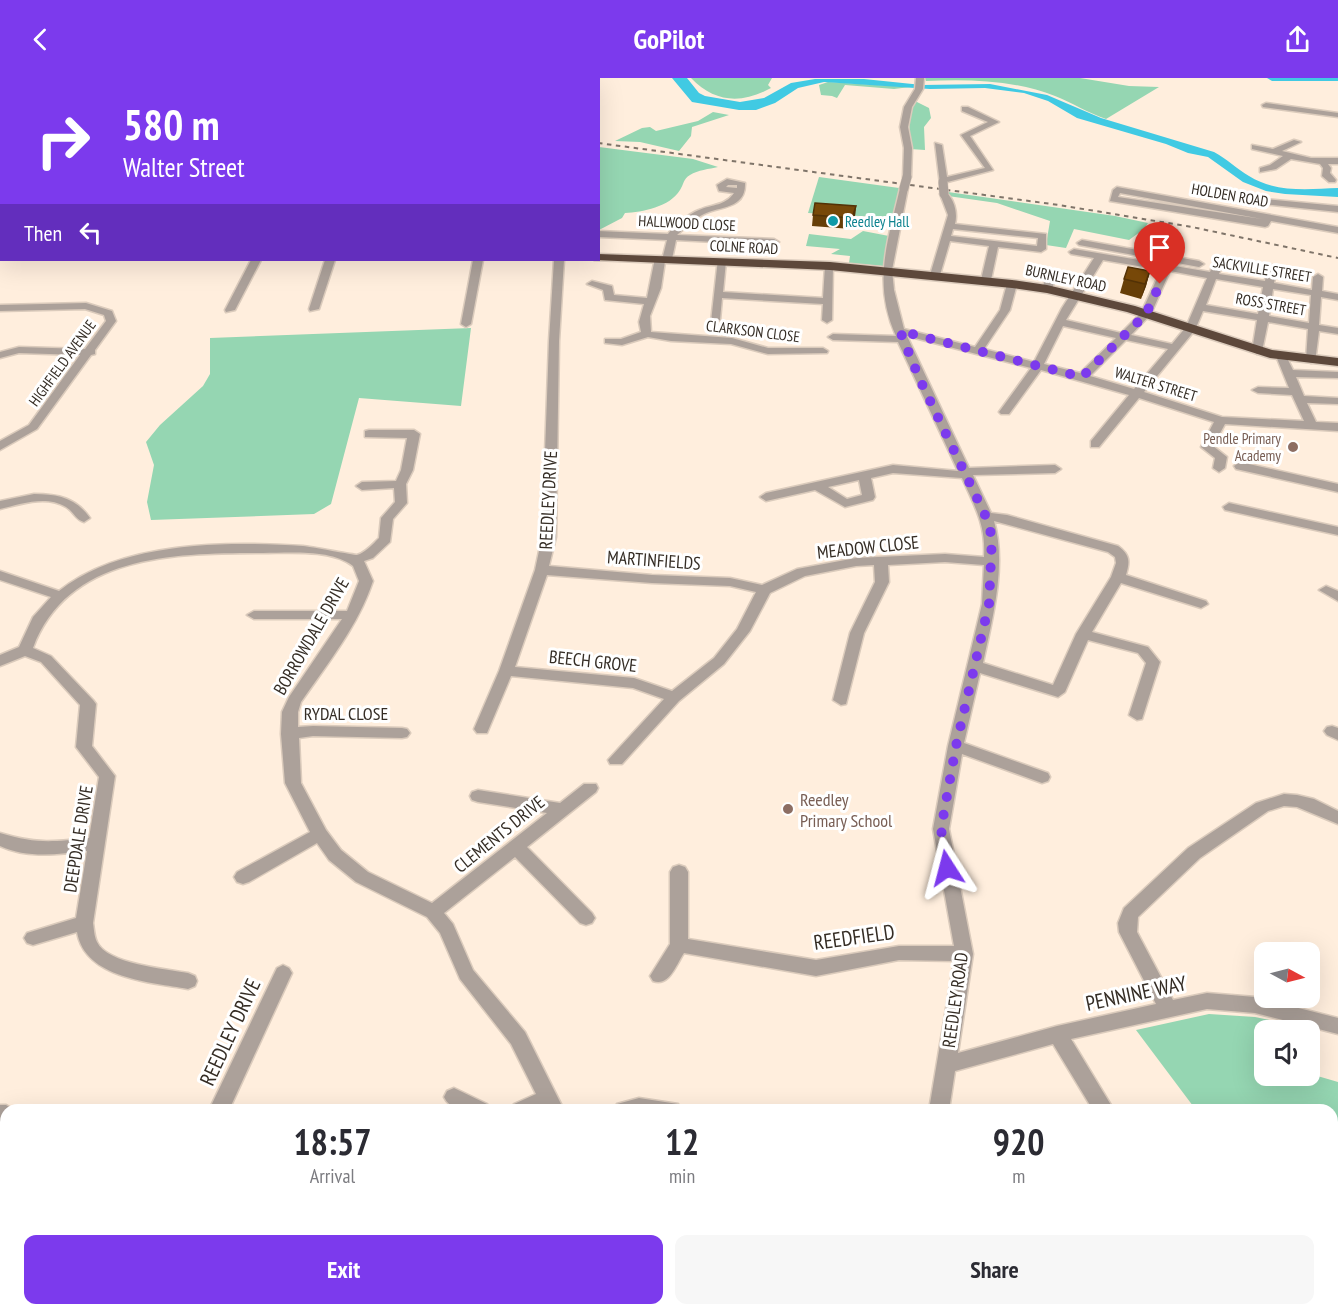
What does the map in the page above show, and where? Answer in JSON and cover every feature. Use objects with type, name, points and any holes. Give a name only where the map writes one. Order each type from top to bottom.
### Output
[{"type":"highway","name":"COLNE ROAD","points":[[600,257],[888,270]]},
{"type":"highway","name":"BURNLEY ROAD","points":[[888,270],[1012,284],[1049,283],[1075,295],[1146,314],[1257,351],[1338,362]]},
{"type":"street","name":"REEDLEY ROAD","points":[[920,84],[908,107],[904,127],[908,148],[907,177],[888,270],[888,283],[901,335],[919,378],[986,517],[992,537],[989,604],[956,746],[941,829],[964,954],[940,1104]]},
{"type":"street","points":[[1266,105],[1338,115]]},
{"type":"street","points":[[943,182],[989,170],[989,166],[965,135],[995,122],[965,109]]},
{"type":"street","points":[[1295,109],[1291,116],[1298,120]]},
{"type":"street","points":[[1275,151],[1297,142]]},
{"type":"street","points":[[935,275],[952,212],[944,194],[938,145]]},
{"type":"street","points":[[1256,147],[1323,162],[1338,160]]},
{"type":"street","points":[[1263,170],[1274,167],[1289,156]]},
{"type":"street","points":[[1323,162],[1327,168],[1325,174],[1332,180]]},
{"type":"street","name":"HOLDEN ROAD","points":[[1117,190],[1113,199],[1338,230]]},
{"type":"street","points":[[647,334],[644,328],[645,312],[673,232],[702,212],[728,207],[740,191]]},
{"type":"street","points":[[1265,202],[1338,209]]},
{"type":"street","points":[[1298,205],[1301,218]]},
{"type":"street","points":[[945,238],[1041,249],[1043,236],[950,226]]},
{"type":"street","name":"HALLWOOD CLOSE","points":[[600,234],[774,242]]},
{"type":"street","points":[[1082,243],[1217,267],[1191,328],[1095,444]]},
{"type":"street","points":[[986,280],[994,244]]},
{"type":"street","name":"SACKVILLE STREET","points":[[1074,252],[1100,257],[1132,252],[1166,269],[1217,267],[1270,277],[1317,294],[1338,297]]},
{"type":"street","points":[[1005,412],[1037,367],[1075,295],[1100,257]]},
{"type":"street","points":[[230,310],[255,261]]},
{"type":"street","points":[[314,309],[330,261]]},
{"type":"street","points":[[466,324],[478,261]]},
{"type":"street","name":"REEDLEY DRIVE","points":[[482,729],[506,671],[542,570],[549,537],[554,341],[559,261]]},
{"type":"street","points":[[715,320],[721,261]]},
{"type":"street","points":[[827,320],[830,266]]},
{"type":"street","points":[[1082,377],[1146,314],[1166,269]]},
{"type":"street","points":[[1257,351],[1270,277]]},
{"type":"street","points":[[1311,360],[1318,277]]},
{"type":"street","points":[[592,284],[608,288],[609,298],[615,300],[650,301]]},
{"type":"street","points":[[977,351],[1005,310],[1012,284]]},
{"type":"street","points":[[718,295],[828,301]]},
{"type":"street","name":"HIGHFIELD AVENUE","points":[[0,308],[86,306],[108,313],[111,321],[33,427],[0,446]]},
{"type":"street","name":"ROSS STREET","points":[[1200,307],[1338,331]]},
{"type":"street","points":[[1060,322],[1176,348]]},
{"type":"street","name":"CLARKSON CLOSE","points":[[609,341],[622,342],[647,334],[671,338],[732,341],[759,350],[804,353],[823,351]]},
{"type":"street","name":"WALTER STREET","points":[[832,337],[901,335],[1082,377],[1221,420],[1338,427]]},
{"type":"street","points":[[0,355],[19,350],[90,352]]},
{"type":"street","points":[[1281,356],[1311,425]]},
{"type":"street","points":[[1288,373],[1338,375]]},
{"type":"street","points":[[1258,390],[1338,401]]},
{"type":"street","points":[[1219,468],[1221,458],[1207,447],[1221,420]]},
{"type":"street","points":[[356,560],[373,551],[385,539],[387,518],[401,503],[400,484],[407,470],[414,434],[369,434]]},
{"type":"street","points":[[1240,466],[1338,488]]},
{"type":"street","points":[[766,497],[904,469],[966,473],[1055,469]]},
{"type":"street","points":[[818,486],[845,503],[869,497],[864,476]]},
{"type":"street","points":[[362,486],[400,484]]},
{"type":"street","points":[[0,505],[28,498],[54,498],[80,509],[84,518]]},
{"type":"street","points":[[1229,507],[1338,531]]},
{"type":"street","points":[[975,666],[1058,692],[1083,634],[1118,577],[1123,563],[1121,555],[1113,549],[1002,518],[986,517]]},
{"type":"street","name":"BORROWDALE DRIVE","points":[[61,596],[110,566],[181,552],[326,551],[356,560],[366,581],[363,592],[294,700],[290,712],[289,734],[293,783],[320,834],[335,855],[362,877],[434,912]]},
{"type":"street","name":"MEADOW CLOSE","points":[[764,590],[802,572],[856,562],[945,558],[991,562]]},
{"type":"street","points":[[841,700],[857,633],[882,582],[880,561]]},
{"type":"street","name":"MARTINFIELDS","points":[[542,570],[652,579],[730,582],[764,590]]},
{"type":"street","points":[[0,575],[61,596],[40,617],[25,650],[0,661]]},
{"type":"street","points":[[1118,577],[1201,604]]},
{"type":"street","points":[[616,760],[674,697],[719,662],[743,631],[764,590]]},
{"type":"street","points":[[254,615],[350,615]]},
{"type":"street","points":[[1083,634],[1143,650],[1149,655],[1153,662],[1137,715]]},
{"type":"street","name":"DEEPDALE DRIVE","points":[[25,650],[46,659],[88,704],[84,747],[107,776],[84,923],[90,947],[101,958],[123,967],[188,981]]},
{"type":"street","name":"BEECH GROVE","points":[[506,671],[634,683],[674,697]]},
{"type":"street","name":"RYDAL CLOSE","points":[[289,734],[314,731],[402,733]]},
{"type":"street","points":[[956,746],[1042,777]]},
{"type":"street","name":"CLEMENTS DRIVE","points":[[434,912],[590,788]]},
{"type":"street","points":[[478,796],[562,809]]},
{"type":"street","points":[[1168,1009],[1128,932],[1127,922],[1130,913],[1194,853],[1262,807],[1284,800],[1297,801],[1308,803],[1338,818]]},
{"type":"street","points":[[243,878],[320,834]]},
{"type":"street","points":[[0,839],[10,845],[40,848],[98,844]]},
{"type":"street","points":[[516,847],[586,918]]},
{"type":"street","points":[[659,976],[679,945],[679,872]]},
{"type":"street","points":[[434,912],[447,929],[466,974],[518,1038],[551,1104]]},
{"type":"street","points":[[33,938],[84,923]]},
{"type":"street","name":"REEDFIELD","points":[[679,945],[816,968],[899,953],[964,954]]},
{"type":"street","name":"REEDLEY DRIVE","points":[[222,1104],[283,973]]},
{"type":"street","name":"PENNINE WAY","points":[[946,1065],[1058,1034],[1207,1001],[1255,1005],[1338,1026]]},
{"type":"street","points":[[1058,1034],[1100,1104]]},
{"type":"street","points":[[454,1097],[468,1104]]},
{"type":"green space","points":[[691,78],[772,78],[768,85],[771,88],[750,97],[729,98],[710,92]]},
{"type":"green space","points":[[925,78],[1080,78],[1129,86],[1159,87],[1106,119],[1055,96],[1024,87],[959,80],[926,81]]},
{"type":"green space","points":[[828,82],[910,87],[894,89],[845,85],[837,98],[821,95],[819,85]]},
{"type":"green space","points":[[915,101],[929,108],[931,118],[924,127],[925,150],[910,149],[909,116]]},
{"type":"green space","points":[[713,112],[729,115],[692,127],[691,136],[679,151],[640,142],[615,141],[642,128],[650,127],[656,131],[698,121]]},
{"type":"green space","points":[[600,147],[693,159],[718,167],[690,175],[670,201],[647,210],[625,213],[622,218],[600,229]]},
{"type":"green space","points":[[819,177],[899,188],[893,218],[808,213]]},
{"type":"green space","points":[[948,192],[1115,216],[1148,223],[1144,229],[1129,240],[1074,229],[1066,248],[1046,245],[1050,221],[997,203],[948,196]]},
{"type":"green space","points":[[863,231],[889,236],[883,266],[849,263],[850,256],[831,254],[840,249],[806,246],[809,234],[851,239]]},
{"type":"green space","points":[[471,328],[461,406],[359,398],[331,504],[314,514],[151,520],[147,502],[154,465],[146,442],[160,425],[203,386],[210,374],[210,338]]},
{"type":"green space","points":[[1209,1014],[1270,1020],[1254,1020],[1254,1086],[1320,1086],[1320,1077],[1338,1082],[1338,1104],[1192,1104],[1136,1030]]},
{"type":"water","points":[[672,78],[687,78],[699,93],[705,96],[740,102],[764,98],[791,83],[815,79],[864,79],[922,85],[990,84],[1047,95],[1101,118],[1214,152],[1249,176],[1270,185],[1292,189],[1338,188],[1338,197],[1266,191],[1243,182],[1208,157],[1188,153],[1166,144],[1077,118],[1048,101],[1024,93],[985,88],[930,89],[824,82],[798,88],[775,103],[756,110],[739,110],[692,102]]},
{"type":"building","points":[[815,203],[856,206],[852,218],[813,215]]},
{"type":"building","points":[[1128,267],[1150,271],[1145,284],[1124,279]]},
{"type":"waterway","points":[[1272,78],[1338,78]]},
{"type":"railway","points":[[600,143],[1059,205],[1192,227],[1338,258]]},
{"type":"place","name":"Reedley Hall","points":[[833,221]]},
{"type":"place","name":"Pendle Primary Academy","points":[[1293,447]]},
{"type":"place","name":"Reedley Primary School","points":[[788,809]]},
{"type":"route","points":[[947,868],[941,829],[956,746],[989,604],[992,537],[986,517],[966,472],[919,378],[900,331],[1082,377],[1146,314],[1160,284]]}]
